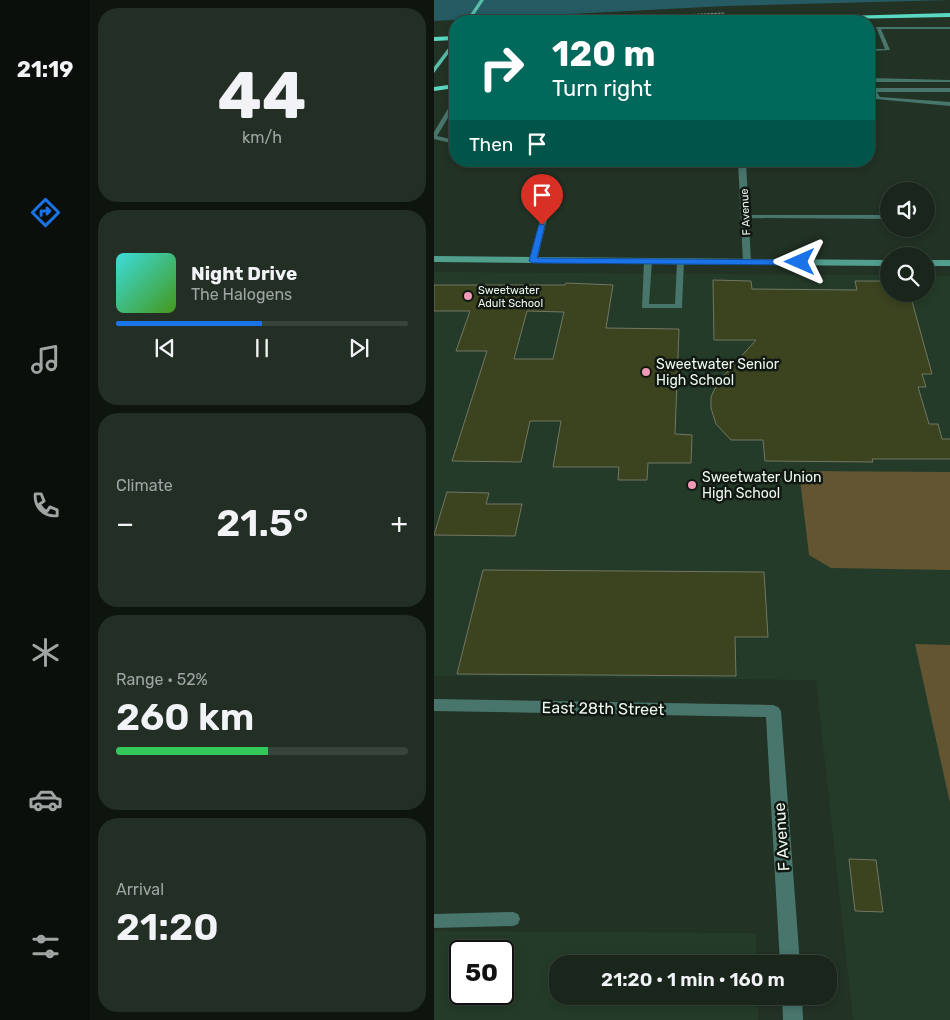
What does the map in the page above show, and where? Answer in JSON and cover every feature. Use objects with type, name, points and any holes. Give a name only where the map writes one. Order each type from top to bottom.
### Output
[{"type":"highway","points":[[875,18],[946,16]]},
{"type":"highway","points":[[875,18],[946,16]]},
{"type":"highway","points":[[434,39],[449,40]]},
{"type":"highway","points":[[434,88],[449,87]]},
{"type":"main road","points":[[472,15],[482,0]]},
{"type":"main road","points":[[434,71],[449,50]]},
{"type":"main road","points":[[434,259],[880,262]]},
{"type":"main road","points":[[935,263],[950,263]]},
{"type":"street","name":"F Avenue","points":[[742,167],[748,262]]},
{"type":"street","name":"East 28th Street","points":[[434,704],[773,711]]},
{"type":"street","name":"F Avenue","points":[[773,711],[789,955]]},
{"type":"street","points":[[793,1005],[794,1020]]},
{"type":"lane","points":[[875,50],[888,50],[878,28],[950,28]]},
{"type":"lane","points":[[875,80],[950,81]]},
{"type":"lane","points":[[875,90],[950,90]]},
{"type":"lane","points":[[875,93],[878,98],[950,104]]},
{"type":"lane","points":[[449,114],[434,137],[449,141]]},
{"type":"lane","points":[[533,261],[551,190]]},
{"type":"lane","points":[[745,216],[880,217]]},
{"type":"lane","points":[[648,261],[645,306],[679,306],[681,262]]},
{"type":"lane","points":[[434,922],[513,919]]},
{"type":"shaded area","name":"Sweetwater Union High School","points":[[434,272],[880,275],[880,302],[935,302],[935,275],[950,276],[950,1020],[853,1020],[816,680],[434,676]]},
{"type":"shaded area","points":[[799,471],[950,472],[950,570],[831,568],[809,555]]},
{"type":"shaded area","points":[[915,644],[950,645],[950,803]]},
{"type":"shaded area","points":[[434,931],[756,933],[757,955],[549,955],[549,1005],[758,1005],[758,1020],[434,1020]]},
{"type":"water","points":[[434,0],[951,0],[725,6],[550,15],[449,15],[449,20],[434,21]]},
{"type":"building","points":[[713,280],[751,281],[752,289],[857,290],[855,281],[880,281],[880,302],[912,302],[932,374],[922,374],[926,387],[918,387],[929,424],[938,424],[942,439],[951,439],[951,459],[872,459],[873,462],[765,461],[763,440],[731,440],[716,424],[711,408],[711,397],[718,382],[756,340],[714,340]]},
{"type":"building","points":[[566,283],[613,285],[606,328],[679,329],[675,434],[692,435],[691,463],[648,463],[647,480],[618,480],[619,467],[553,467],[561,421],[530,421],[521,462],[452,461],[487,351],[456,351],[470,311],[434,311],[434,285],[565,285]],"holes":[[[527,311],[564,312],[553,359],[514,359]]]},
{"type":"building","points":[[447,492],[489,493],[486,504],[522,504],[515,536],[434,535]]},
{"type":"building","points":[[483,570],[764,572],[768,637],[735,637],[736,676],[457,674]]},
{"type":"building","points":[[849,859],[876,860],[883,912],[855,911]]},
{"type":"place","name":"Sweetwater Adult School","points":[[468,296]]},
{"type":"place","name":"Sweetwater Senior High School","points":[[646,372]]},
{"type":"place","name":"Sweetwater Union High School","points":[[692,485]]},
{"type":"route","points":[[542,225],[533,261],[800,262]]}]
